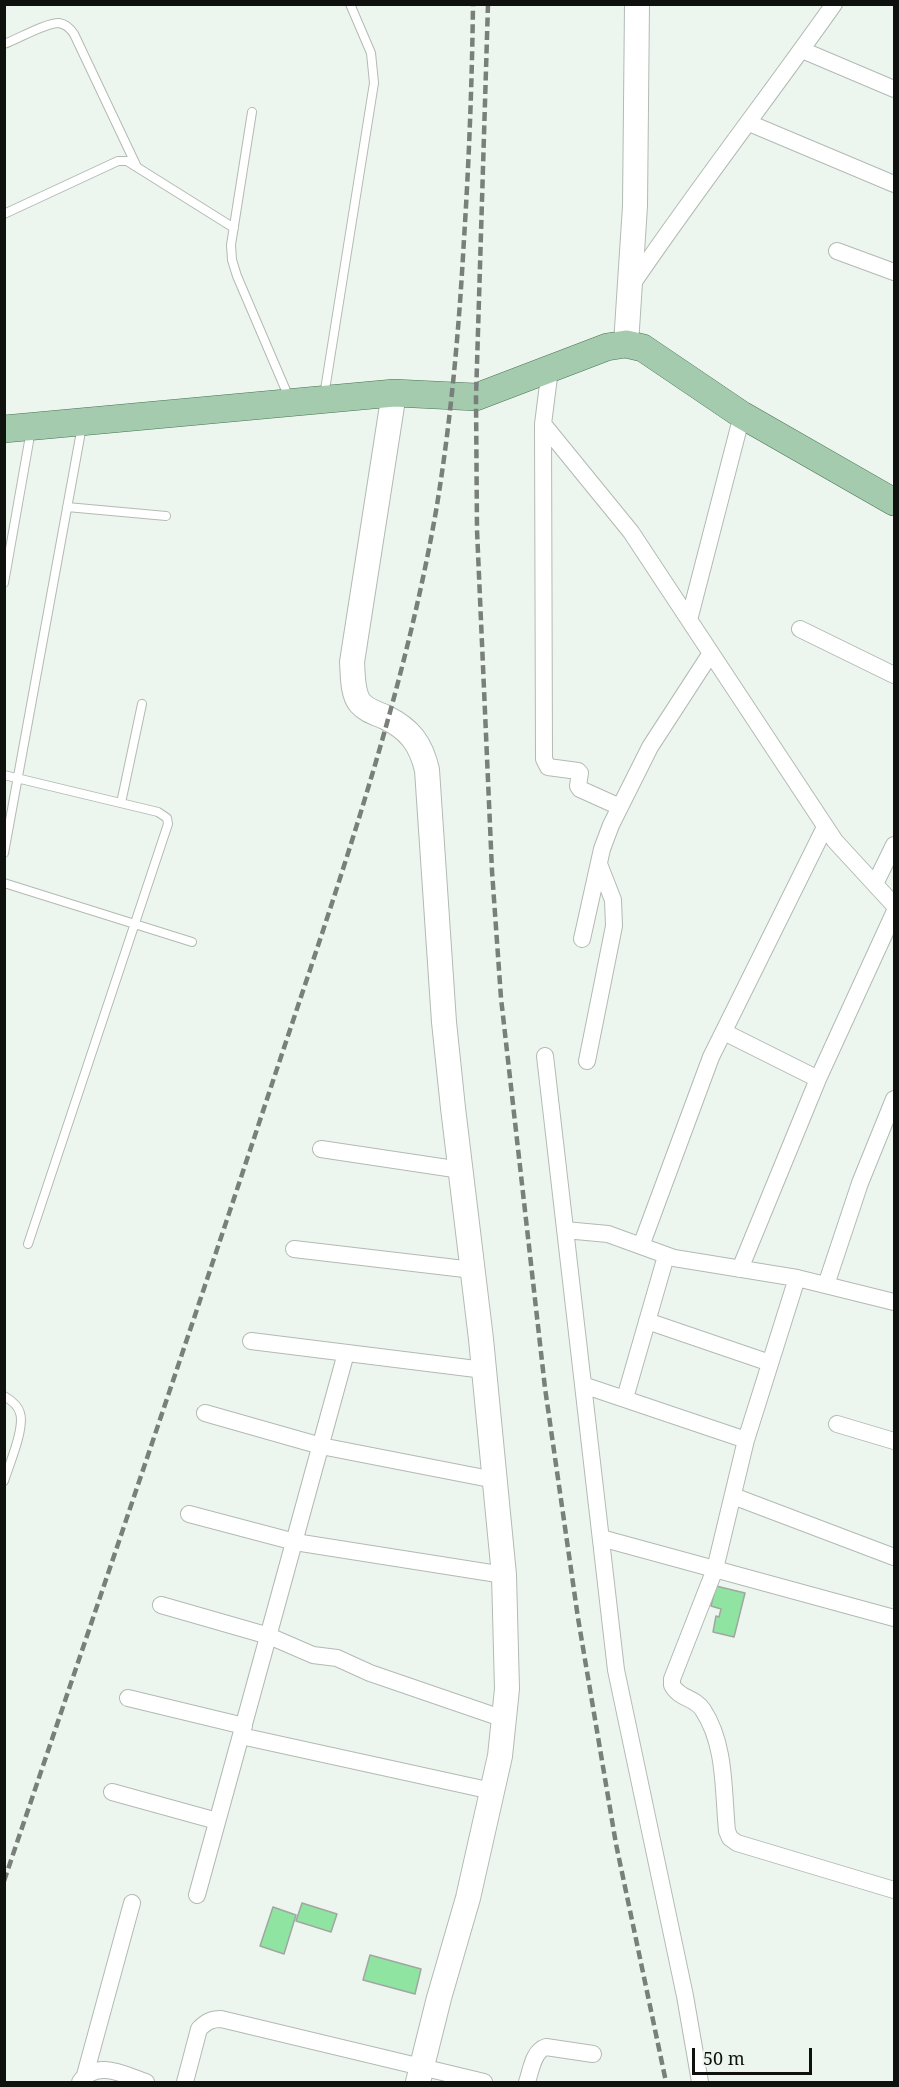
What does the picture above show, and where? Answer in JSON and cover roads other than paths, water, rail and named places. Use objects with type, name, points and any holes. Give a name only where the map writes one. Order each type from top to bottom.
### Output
[{"type":"main road","points":[[4,429],[394,393],[476,397],[607,347],[626,344],[643,348],[742,415],[894,502]]},
{"type":"street","points":[[626,344],[635,206],[637,4]]},
{"type":"street","points":[[630,287],[686,204],[749,123],[834,4]]},
{"type":"street","points":[[802,50],[894,89]]},
{"type":"street","points":[[749,123],[894,184]]},
{"type":"street","points":[[837,250],[894,272]]},
{"type":"street","points":[[550,369],[543,424],[544,759],[548,767],[553,769],[578,771],[580,789],[620,807]]},
{"type":"street","points":[[394,393],[352,662],[354,689],[359,702],[369,710],[388,718],[414,737],[427,770],[444,1022],[484,1370],[504,1575],[507,1689],[500,1756],[468,1898],[439,1998],[420,2075]]},
{"type":"street","points":[[688,620],[742,415]]},
{"type":"street","points":[[543,424],[623,521],[825,827],[843,851],[894,904]]},
{"type":"street","points":[[800,629],[894,675]]},
{"type":"street","points":[[582,939],[606,838],[650,747],[711,653]]},
{"type":"street","points":[[641,1246],[711,1058],[825,827]]},
{"type":"street","points":[[875,884],[894,845]]},
{"type":"street","points":[[587,1061],[614,926],[613,900],[599,864]]},
{"type":"street","points":[[740,1269],[818,1079],[894,913]]},
{"type":"street","points":[[724,1032],[818,1079]]},
{"type":"street","points":[[545,1056],[616,1670],[685,1996],[700,2082]]},
{"type":"street","points":[[826,1285],[860,1183],[888,1131],[894,1099]]},
{"type":"street","points":[[321,1149],[461,1170]]},
{"type":"street","points":[[565,1230],[598,1232],[620,1237],[666,1256],[797,1278],[894,1302]]},
{"type":"street","points":[[294,1249],[473,1270]]},
{"type":"street","points":[[625,1398],[666,1256]]},
{"type":"street","points":[[797,1278],[746,1440],[715,1569],[672,1679],[672,1685],[680,1695],[700,1705],[716,1735],[727,1831],[730,1838],[748,1846],[894,1890]]},
{"type":"street","points":[[647,1321],[770,1363]]},
{"type":"street","points":[[251,1341],[484,1370]]},
{"type":"street","points":[[197,1895],[346,1353]]},
{"type":"street","points":[[583,1385],[746,1440]]},
{"type":"street","points":[[205,1413],[321,1446],[495,1480]]},
{"type":"street","points":[[837,1424],[894,1441]]},
{"type":"street","points":[[733,1496],[894,1557]]},
{"type":"street","points":[[189,1514],[295,1542],[504,1575]]},
{"type":"street","points":[[601,1538],[894,1618]]},
{"type":"street","points":[[161,1605],[269,1636],[313,1655],[337,1658],[370,1673],[504,1719]]},
{"type":"street","points":[[128,1698],[242,1731],[492,1791]]},
{"type":"street","points":[[112,1792],[217,1821]]},
{"type":"street","points":[[82,2079],[132,1903]]},
{"type":"street","points":[[185,2082],[200,2030],[205,2023],[213,2019],[221,2019],[420,2075],[484,2082]]},
{"type":"street","points":[[527,2082],[541,2048],[593,2054]]},
{"type":"street","points":[[82,2079],[101,2069],[146,2082]]},
{"type":"lane","points":[[324,400],[375,83],[371,54],[350,4]]},
{"type":"lane","points":[[4,44],[51,24],[60,23],[69,26],[136,165]]},
{"type":"lane","points":[[252,112],[231,245],[237,276],[292,403]]},
{"type":"lane","points":[[4,214],[118,161],[127,161],[234,228]]},
{"type":"lane","points":[[4,853],[82,423]]},
{"type":"lane","points":[[4,583],[31,427]]},
{"type":"lane","points":[[67,507],[166,516]]},
{"type":"lane","points":[[121,803],[142,704]]},
{"type":"lane","points":[[4,775],[163,814],[168,824],[28,1244]]},
{"type":"lane","points":[[4,883],[192,942]]},
{"type":"lane","points":[[4,1396],[14,1402],[20,1412],[21,1424],[4,1481]]},
{"type":"railway","points":[[4,1881],[317,949],[363,805],[404,659],[436,511],[454,375],[467,180],[473,4]]},
{"type":"railway","points":[[488,4],[476,397],[477,530],[492,871],[501,998],[545,1388],[578,1618],[616,1844],[666,2082]]}]
